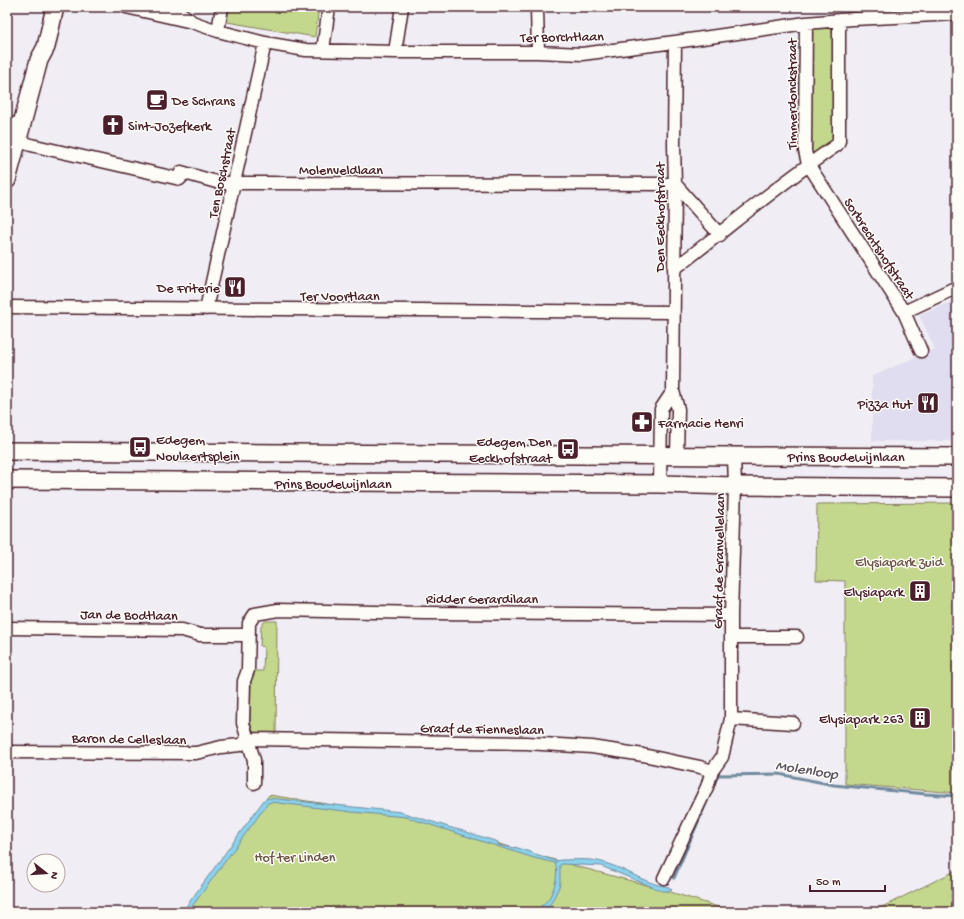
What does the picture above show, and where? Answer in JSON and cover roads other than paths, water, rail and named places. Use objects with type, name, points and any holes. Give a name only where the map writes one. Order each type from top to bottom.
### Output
[{"type":"main road","points":[[39,60],[42,7]]},
{"type":"main road","points":[[7,180],[16,130],[39,60],[46,47],[55,7]]},
{"type":"main road","name":"Prins Boudewijnlaan","points":[[7,451],[660,452],[677,456],[957,456]]},
{"type":"main road","name":"Prins Boudewijnlaan","points":[[7,480],[660,484],[957,488]]},
{"type":"street","name":"Ter Borchtlaan","points":[[126,7],[173,19],[192,22],[218,31],[265,43],[306,50],[395,52],[538,52],[582,54],[806,23],[957,14]]},
{"type":"street","name":"Ter Borchtlaan","points":[[166,7],[182,13],[192,22]]},
{"type":"street","points":[[218,31],[222,7]]},
{"type":"street","points":[[323,50],[329,7]]},
{"type":"street","points":[[395,52],[402,7]]},
{"type":"street","points":[[537,7],[538,52]]},
{"type":"street","name":"Timmerdonckstraat","points":[[674,269],[720,235],[808,164],[837,145],[839,141],[839,20]]},
{"type":"street","name":"Timmerdonckstraat","points":[[806,23],[805,151],[808,164]]},
{"type":"street","name":"Den Eeckhofstraat","points":[[676,42],[673,391],[678,409],[677,456]]},
{"type":"street","name":"Ten Boschstraat","points":[[206,308],[265,43]]},
{"type":"street","name":"Molenveldlaan","points":[[16,130],[39,147],[180,179],[181,172],[220,183],[675,184]]},
{"type":"street","name":"Sorbrechtshofstraat","points":[[808,164],[904,312],[921,351]]},
{"type":"street","points":[[675,184],[720,235]]},
{"type":"street","points":[[904,312],[957,287]]},
{"type":"street","name":"Ter Voortlaan","points":[[7,307],[673,312]]},
{"type":"street","points":[[660,484],[661,409],[673,391]]},
{"type":"street","points":[[734,456],[735,486]]},
{"type":"street","name":"Graaf de Granvellelaan","points":[[664,878],[704,794],[712,771],[722,757],[731,720],[731,615],[735,486]]},
{"type":"street","name":"Ridder Gerardilaan","points":[[254,783],[254,760],[243,723],[244,681],[248,670],[249,623],[255,614],[278,610],[424,613],[731,615]]},
{"type":"street","name":"Jan de Bodtlaan","points":[[7,628],[182,630],[200,635],[249,635]]},
{"type":"street","name":"Graaf de Granvellelaan","points":[[732,637],[797,637]]},
{"type":"street","points":[[731,720],[793,723]]},
{"type":"street","name":"Baron de Celleslaan","points":[[7,752],[196,753],[221,747],[240,745],[248,739]]},
{"type":"street","name":"Graaf de Fienneslaan","points":[[248,739],[526,743],[592,747],[700,767],[712,771]]},
{"type":"water","points":[[269,798],[401,812],[498,842],[498,845],[515,847],[556,861],[600,861],[645,880],[661,886],[669,887],[672,890],[662,891],[601,866],[562,864],[560,865],[559,887],[551,903],[544,912],[535,912],[547,900],[553,890],[557,871],[555,863],[534,858],[406,817],[271,802],[268,803],[188,912],[182,912],[264,800]]},
{"type":"waterway","name":"Molenloop","points":[[713,786],[718,775],[779,774],[834,785],[957,796]]},
{"type":"waterway","name":"Molenloop","points":[[674,878],[708,799]]},
{"type":"place","name":"De Schrans","points":[[157,100]]},
{"type":"place","name":"Sint-Jozefkerk","points":[[113,125]]},
{"type":"place","name":"De Friterie","points":[[235,287]]},
{"type":"place","name":"Pizza Hut","points":[[928,403]]},
{"type":"place","name":"Farmacie Henri","points":[[642,422]]},
{"type":"place","name":"Edegem Noulaertsplein","points":[[140,447]]},
{"type":"place","name":"Edegem Den Eeckhofstraat","points":[[568,449]]},
{"type":"place","name":"Elysiapark","points":[[920,591]]},
{"type":"place","name":"Elysiapark 263","points":[[920,718]]},
{"type":"park label","name":"Elysiapark zuid","points":[[899,561]]},
{"type":"park label","name":"Hof ter Linden","points":[[295,856]]}]
